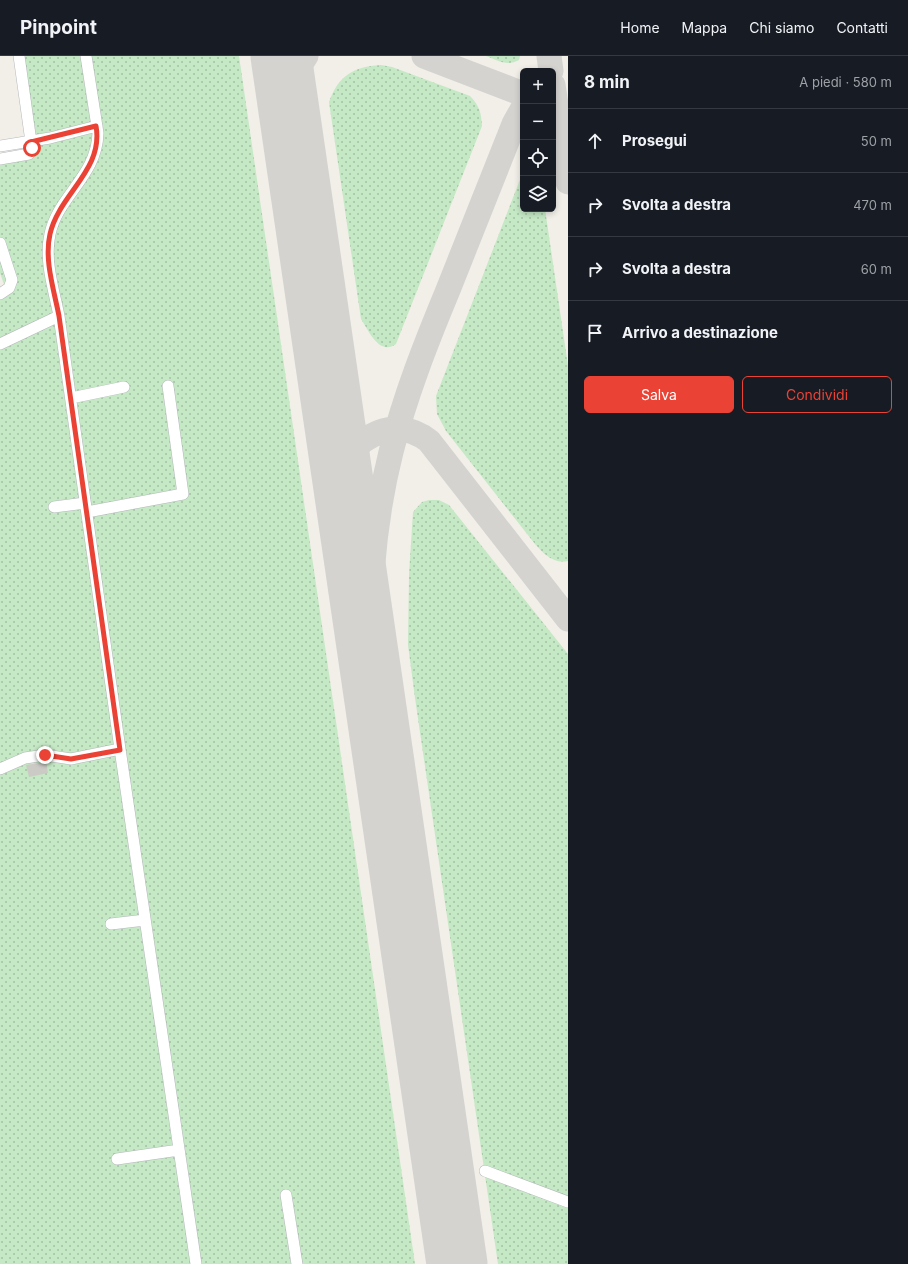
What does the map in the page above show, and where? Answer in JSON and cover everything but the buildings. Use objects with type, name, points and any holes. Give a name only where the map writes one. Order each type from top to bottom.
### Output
[{"type":"street","points":[[0,159],[29,154],[32,152],[19,56]]},
{"type":"street","points":[[86,56],[98,141],[90,166],[62,207],[53,224],[50,233],[48,250],[49,261],[59,316],[120,750],[196,1264]]},
{"type":"street","points":[[0,146],[31,142],[96,126]]},
{"type":"street","points":[[0,243],[12,280],[9,288],[0,294]]},
{"type":"street","points":[[0,344],[59,316]]},
{"type":"street","points":[[54,507],[86,507],[182,494],[168,386]]},
{"type":"street","points":[[70,398],[124,388]]},
{"type":"street","points":[[0,769],[25,758],[45,755],[71,759],[120,750]]},
{"type":"street","points":[[112,924],[145,920]]},
{"type":"street","points":[[117,1159],[179,1150]]},
{"type":"street","points":[[485,1171],[568,1202]]},
{"type":"street","points":[[286,1194],[297,1264]]},
{"type":"green space","points":[[23,56],[239,56],[415,1264],[0,1264],[0,289],[5,287],[0,273],[0,155],[38,153]]},
{"type":"green space","points":[[486,56],[520,56],[519,60],[515,62],[506,63]]},
{"type":"green space","points":[[381,65],[392,67],[470,96],[476,103],[479,110],[482,126],[396,344],[390,347],[380,345],[371,335],[361,319],[329,102],[337,85],[348,74],[362,68]]},
{"type":"green space","points":[[520,180],[520,212],[545,212],[568,366],[568,561],[563,562],[553,560],[545,555],[535,544],[446,431],[437,414],[436,396]]},
{"type":"green space","points":[[439,500],[449,505],[568,654],[568,1264],[498,1264],[408,645],[409,575],[413,512],[422,502]]},
{"type":"taxiway","points":[[288,110],[290,88],[295,75],[306,56]]},
{"type":"taxiway","points":[[424,56],[520,93]]},
{"type":"taxiway","points":[[549,56],[551,68]]},
{"type":"taxiway","points":[[556,104],[568,182]]},
{"type":"taxiway","points":[[370,668],[370,613],[373,559],[380,505],[391,452],[416,370],[514,124],[520,113]]},
{"type":"taxiway","points":[[343,486],[347,466],[353,452],[361,442],[378,432],[393,429],[408,430],[422,436],[429,441],[568,619]]},
{"type":"runway","points":[[281,56],[457,1264]]},
{"type":"route","points":[[32,148],[31,142],[96,126],[98,133],[98,141],[93,159],[84,176],[62,207],[53,224],[50,233],[48,250],[59,316],[120,750],[71,759],[45,755]]}]
